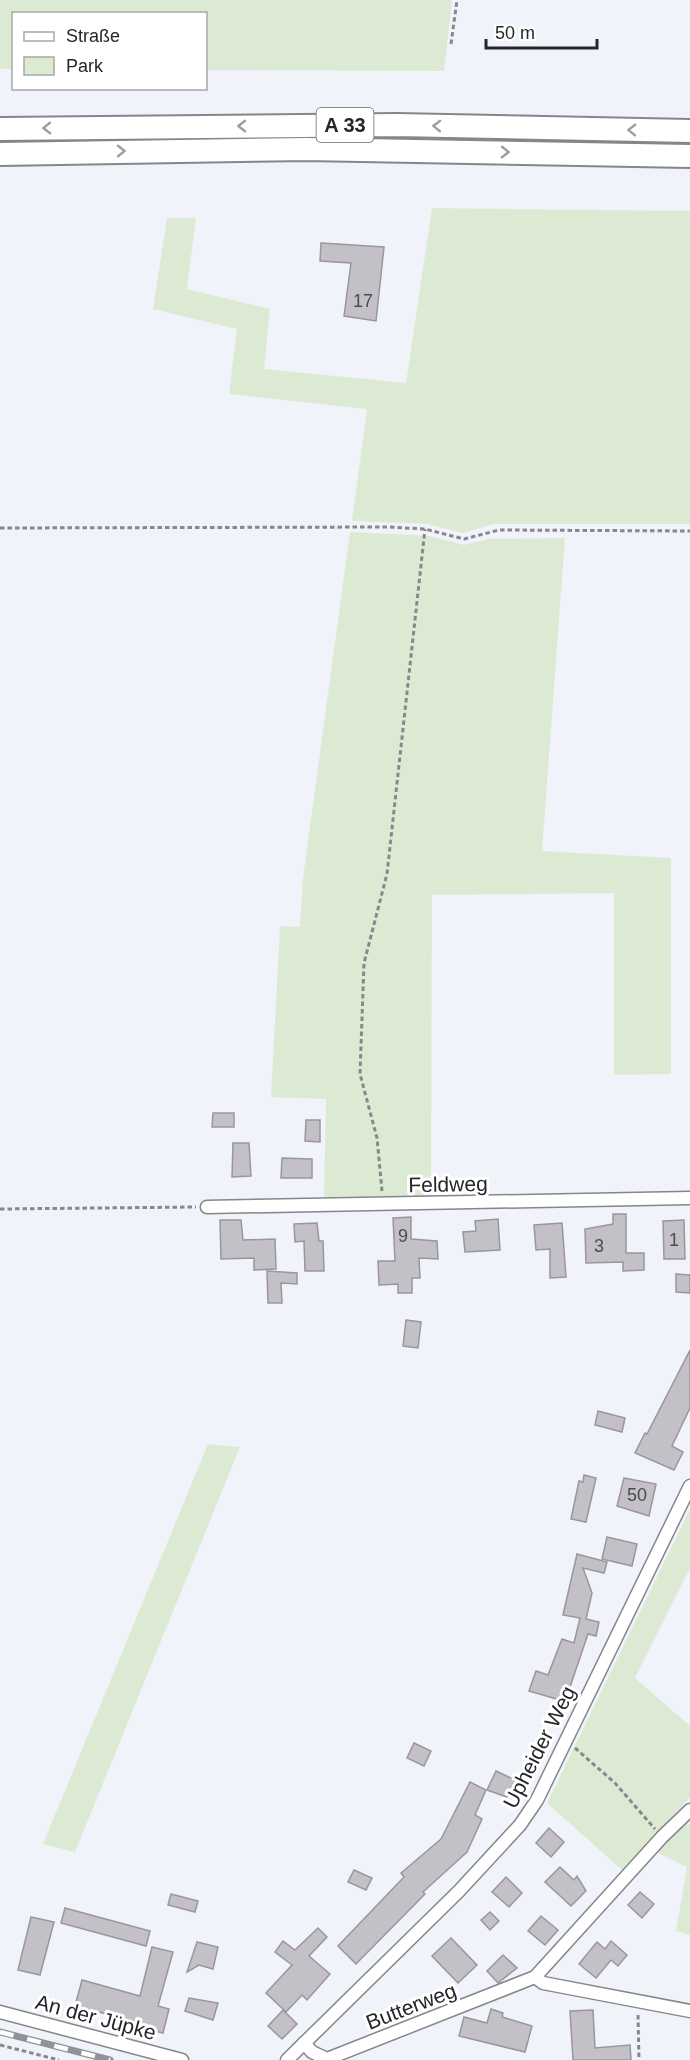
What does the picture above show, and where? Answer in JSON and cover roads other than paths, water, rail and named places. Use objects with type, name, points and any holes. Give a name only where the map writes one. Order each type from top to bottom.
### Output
[{"type":"highway","name":"A 33","points":[[0,129],[397,125],[690,132]]},
{"type":"highway","name":"A 33","points":[[0,154],[307,149],[690,156]]},
{"type":"street","name":"Feldweg","points":[[207,1207],[690,1198]]},
{"type":"street","name":"Upheider Weg","points":[[287,2060],[459,1891],[520,1826],[537,1800],[690,1486]]},
{"type":"street","name":"Butterweg","points":[[304,2043],[312,2052],[327,2059],[535,1977],[662,1837],[690,1810]]},
{"type":"street","points":[[535,1977],[543,1983],[690,2011]]},
{"type":"street","name":"An der Jüpke","points":[[0,2012],[182,2060]]},
{"type":"railway","points":[[0,2032],[110,2060]]}]
